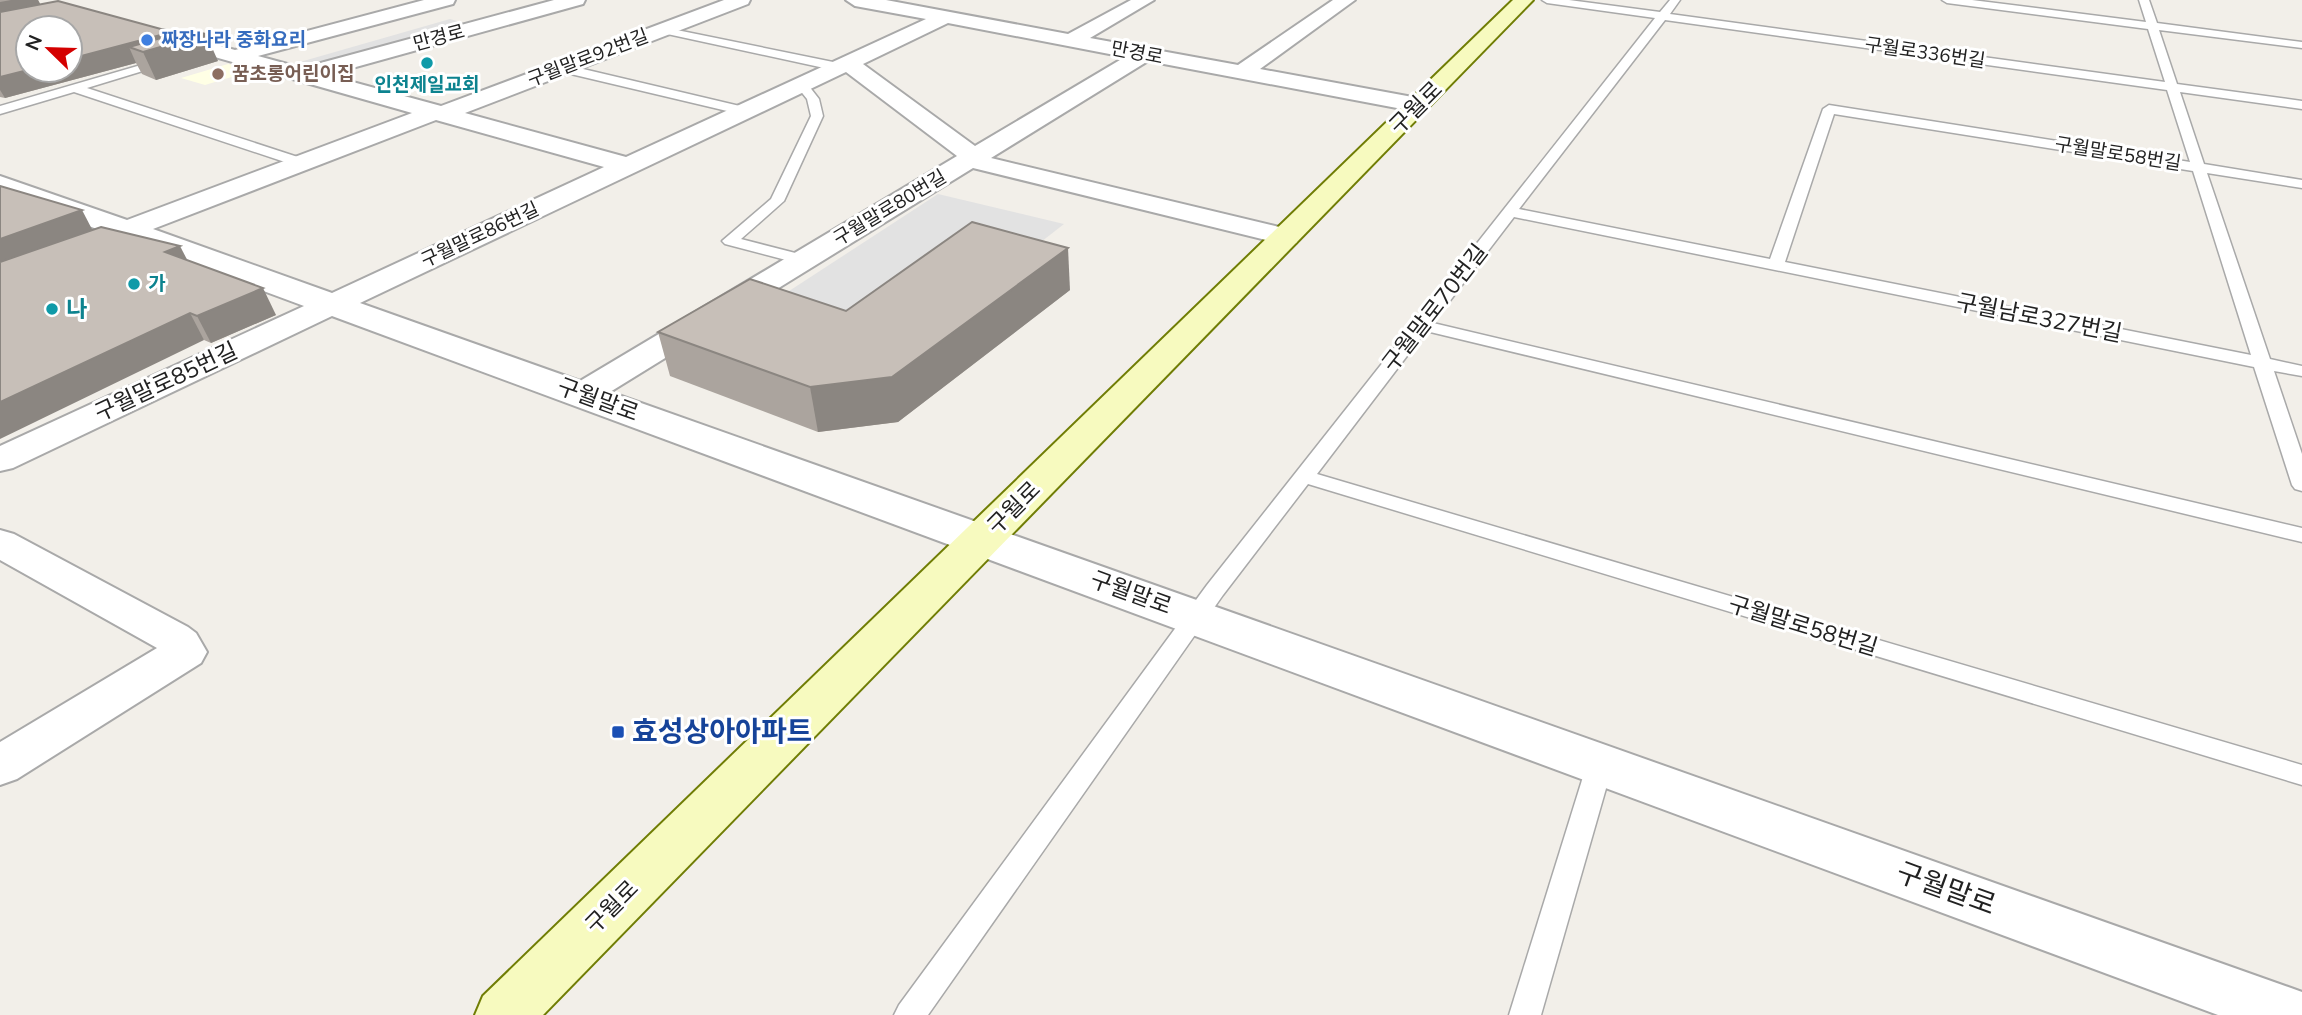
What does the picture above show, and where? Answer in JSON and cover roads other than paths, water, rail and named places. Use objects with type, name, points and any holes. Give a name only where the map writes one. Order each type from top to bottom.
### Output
[{"type":"main road","name":"구월로","points":[[504,1015],[1524,0]]},
{"type":"street","name":"만경로","points":[[234,45],[446,0]]},
{"type":"street","name":"만경로","points":[[303,75],[576,0]]},
{"type":"street","name":"구월말로92번길","points":[[119,236],[302,163],[741,0]]},
{"type":"street","name":"만경로","points":[[855,0],[917,12],[944,8],[1071,40],[1418,105]]},
{"type":"street","points":[[1071,40],[1145,0]]},
{"type":"street","points":[[1242,72],[1346,0]]},
{"type":"street","name":"구월말로86번길","points":[[332,304],[842,66],[944,8]]},
{"type":"street","points":[[142,31],[201,47],[234,45],[303,75],[628,166]]},
{"type":"street","name":"구월말로80번길","points":[[583,394],[1144,54]]},
{"type":"street","name":"구월말로80번길","points":[[842,66],[859,70],[976,157]]},
{"type":"street","points":[[976,157],[984,164],[1286,237]]},
{"type":"street","name":"구월말로","points":[[8,192],[119,236],[332,304],[983,538],[2291,1015]]},
{"type":"street","name":"구월말로85번길","points":[[0,460],[332,304]]},
{"type":"street","points":[[0,543],[173,638],[186,652],[0,766]]},
{"type":"lane","name":"구월로336번길","points":[[1547,0],[2302,105]]},
{"type":"lane","name":"구월말로70번길","points":[[1196,616],[1675,0]]},
{"type":"lane","points":[[1947,0],[2302,45]]},
{"type":"lane","name":"구월말로58번길","points":[[2144,0],[2302,485]]},
{"type":"lane","points":[[662,30],[842,66]]},
{"type":"lane","points":[[0,110],[201,47]]},
{"type":"lane","points":[[562,68],[744,111]]},
{"type":"lane","points":[[801,85],[813,99],[817,117],[777,201],[730,241],[805,260]]},
{"type":"lane","points":[[74,88],[302,163]]},
{"type":"lane","name":"구월말로58번길","points":[[1776,265],[1829,110],[2302,184]]},
{"type":"lane","name":"구월남로327번길","points":[[1510,212],[2302,371]]},
{"type":"lane","points":[[1422,326],[2302,535]]},
{"type":"lane","name":"구월말로58번길","points":[[1303,476],[2302,775]]},
{"type":"lane","name":"구월말로","points":[[910,1015],[1196,616]]},
{"type":"lane","points":[[1524,1015],[1600,764]]},
{"type":"place","name":"짜장나라 중화요리","points":[[147,40]]},
{"type":"place","name":"인천제일교회","points":[[427,63]]},
{"type":"place","name":"꿈초롱어린이집","points":[[218,74]]},
{"type":"place","name":"가","points":[[134,284]]},
{"type":"place","name":"나","points":[[52,309]]},
{"type":"place","name":"효성상아아파트","points":[[618,732]]}]
